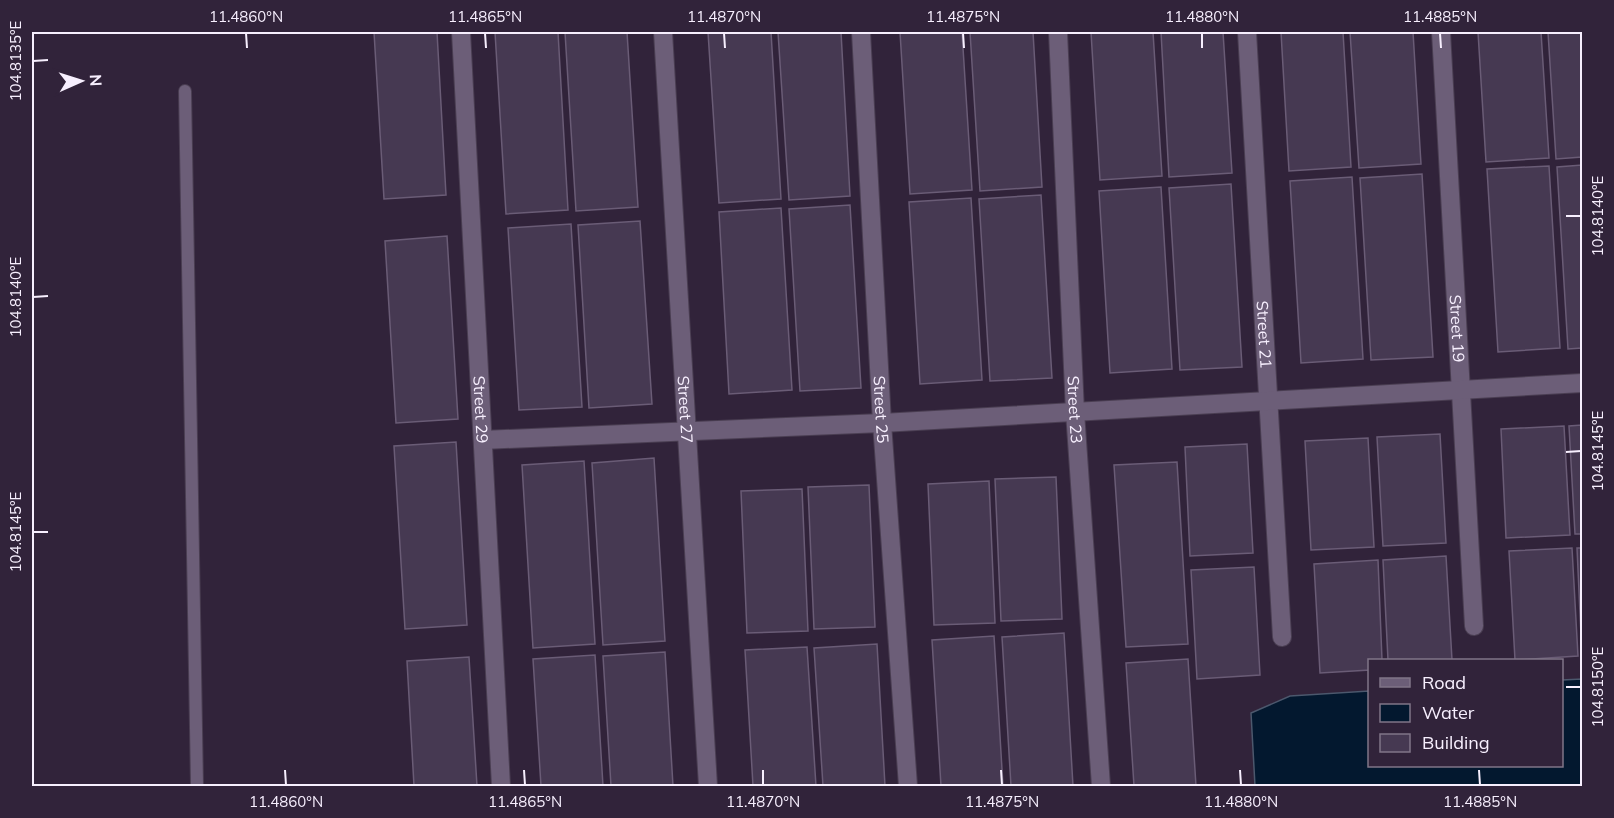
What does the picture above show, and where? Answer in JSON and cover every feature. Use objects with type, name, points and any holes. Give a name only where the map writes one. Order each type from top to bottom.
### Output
[{"type":"street","name":"Street 29","points":[[461,32],[501,786]]},
{"type":"street","name":"Street 27","points":[[663,32],[708,786]]},
{"type":"street","name":"Street 25","points":[[861,32],[882,423],[908,786]]},
{"type":"street","name":"Street 23","points":[[1058,32],[1075,412],[1101,786]]},
{"type":"street","name":"Street 21","points":[[1247,32],[1282,637]]},
{"type":"street","name":"Street 19","points":[[1441,32],[1474,626]]},
{"type":"street","points":[[483,440],[882,423],[1582,383]]},
{"type":"lane","points":[[185,91],[197,786]]},
{"type":"water","points":[[1582,679],[1582,786],[1255,786],[1251,713],[1290,696],[1368,691],[1368,767],[1563,767],[1563,680]]},
{"type":"building","points":[[374,32],[437,32],[446,195],[384,199]]},
{"type":"building","points":[[495,32],[558,32],[568,210],[506,214]]},
{"type":"building","points":[[565,32],[627,32],[638,207],[576,211]]},
{"type":"building","points":[[708,32],[771,32],[781,199],[719,203]]},
{"type":"building","points":[[778,32],[841,32],[850,196],[789,200]]},
{"type":"building","points":[[900,32],[962,32],[972,190],[910,194]]},
{"type":"building","points":[[970,32],[1033,32],[1042,187],[980,191]]},
{"type":"building","points":[[1091,32],[1153,32],[1162,176],[1100,180]]},
{"type":"building","points":[[1161,32],[1223,32],[1232,173],[1169,177]]},
{"type":"building","points":[[1281,32],[1343,32],[1351,167],[1289,171]]},
{"type":"building","points":[[1350,32],[1413,32],[1421,164],[1359,168]]},
{"type":"building","points":[[1478,32],[1541,32],[1549,158],[1486,162]]},
{"type":"building","points":[[1548,32],[1582,32],[1582,157],[1556,159]]},
{"type":"building","points":[[1582,165],[1582,348],[1568,349],[1557,167]]},
{"type":"building","points":[[1549,166],[1560,348],[1498,352],[1487,169]]},
{"type":"building","points":[[1422,174],[1433,357],[1371,360],[1360,178]]},
{"type":"building","points":[[1352,177],[1363,359],[1301,363],[1290,181]]},
{"type":"building","points":[[1231,184],[1242,367],[1180,370],[1169,188]]},
{"type":"building","points":[[1161,187],[1172,369],[1110,373],[1099,191]]},
{"type":"building","points":[[1041,195],[1052,378],[990,381],[979,199]]},
{"type":"building","points":[[971,198],[982,380],[920,384],[909,202]]},
{"type":"building","points":[[850,205],[861,388],[800,391],[789,209]]},
{"type":"building","points":[[781,208],[792,390],[729,394],[719,212]]},
{"type":"building","points":[[640,221],[652,404],[589,408],[578,225]]},
{"type":"building","points":[[571,224],[582,407],[519,410],[508,228]]},
{"type":"building","points":[[447,236],[458,419],[396,423],[385,241]]},
{"type":"building","points":[[1582,425],[1582,534],[1575,534],[1569,426]]},
{"type":"building","points":[[1564,426],[1570,535],[1506,538],[1501,429]]},
{"type":"building","points":[[1440,434],[1446,543],[1383,546],[1377,437]]},
{"type":"building","points":[[1368,438],[1374,547],[1311,550],[1305,441]]},
{"type":"building","points":[[456,442],[467,625],[405,629],[394,446]]},
{"type":"building","points":[[1247,444],[1253,553],[1190,556],[1185,447]]},
{"type":"building","points":[[654,458],[665,641],[603,645],[592,463]]},
{"type":"building","points":[[584,461],[595,644],[533,648],[522,465]]},
{"type":"building","points":[[1177,462],[1188,644],[1126,647],[1114,465]]},
{"type":"building","points":[[1056,477],[1062,619],[1001,621],[995,479]]},
{"type":"building","points":[[989,481],[995,623],[934,625],[928,484]]},
{"type":"building","points":[[869,485],[875,627],[814,629],[808,487]]},
{"type":"building","points":[[802,489],[808,631],[747,633],[741,491]]},
{"type":"building","points":[[1572,548],[1578,656],[1515,659],[1509,551]]},
{"type":"building","points":[[1577,548],[1582,548],[1582,657]]},
{"type":"building","points":[[1446,556],[1452,659],[1388,659],[1383,560]]},
{"type":"building","points":[[1378,560],[1382,659],[1368,659],[1368,670],[1320,673],[1314,564]]},
{"type":"building","points":[[1254,567],[1260,675],[1197,679],[1191,570]]},
{"type":"building","points":[[1064,633],[1073,786],[1011,786],[1002,637]]},
{"type":"building","points":[[994,636],[1003,786],[941,786],[932,640]]},
{"type":"building","points":[[877,644],[885,786],[823,786],[814,648]]},
{"type":"building","points":[[807,647],[816,786],[753,786],[745,650]]},
{"type":"building","points":[[665,652],[673,786],[611,786],[603,656]]},
{"type":"building","points":[[595,655],[603,786],[541,786],[533,659]]},
{"type":"building","points":[[469,657],[477,786],[414,786],[407,661]]},
{"type":"building","points":[[1188,659],[1196,786],[1134,786],[1126,663]]}]
